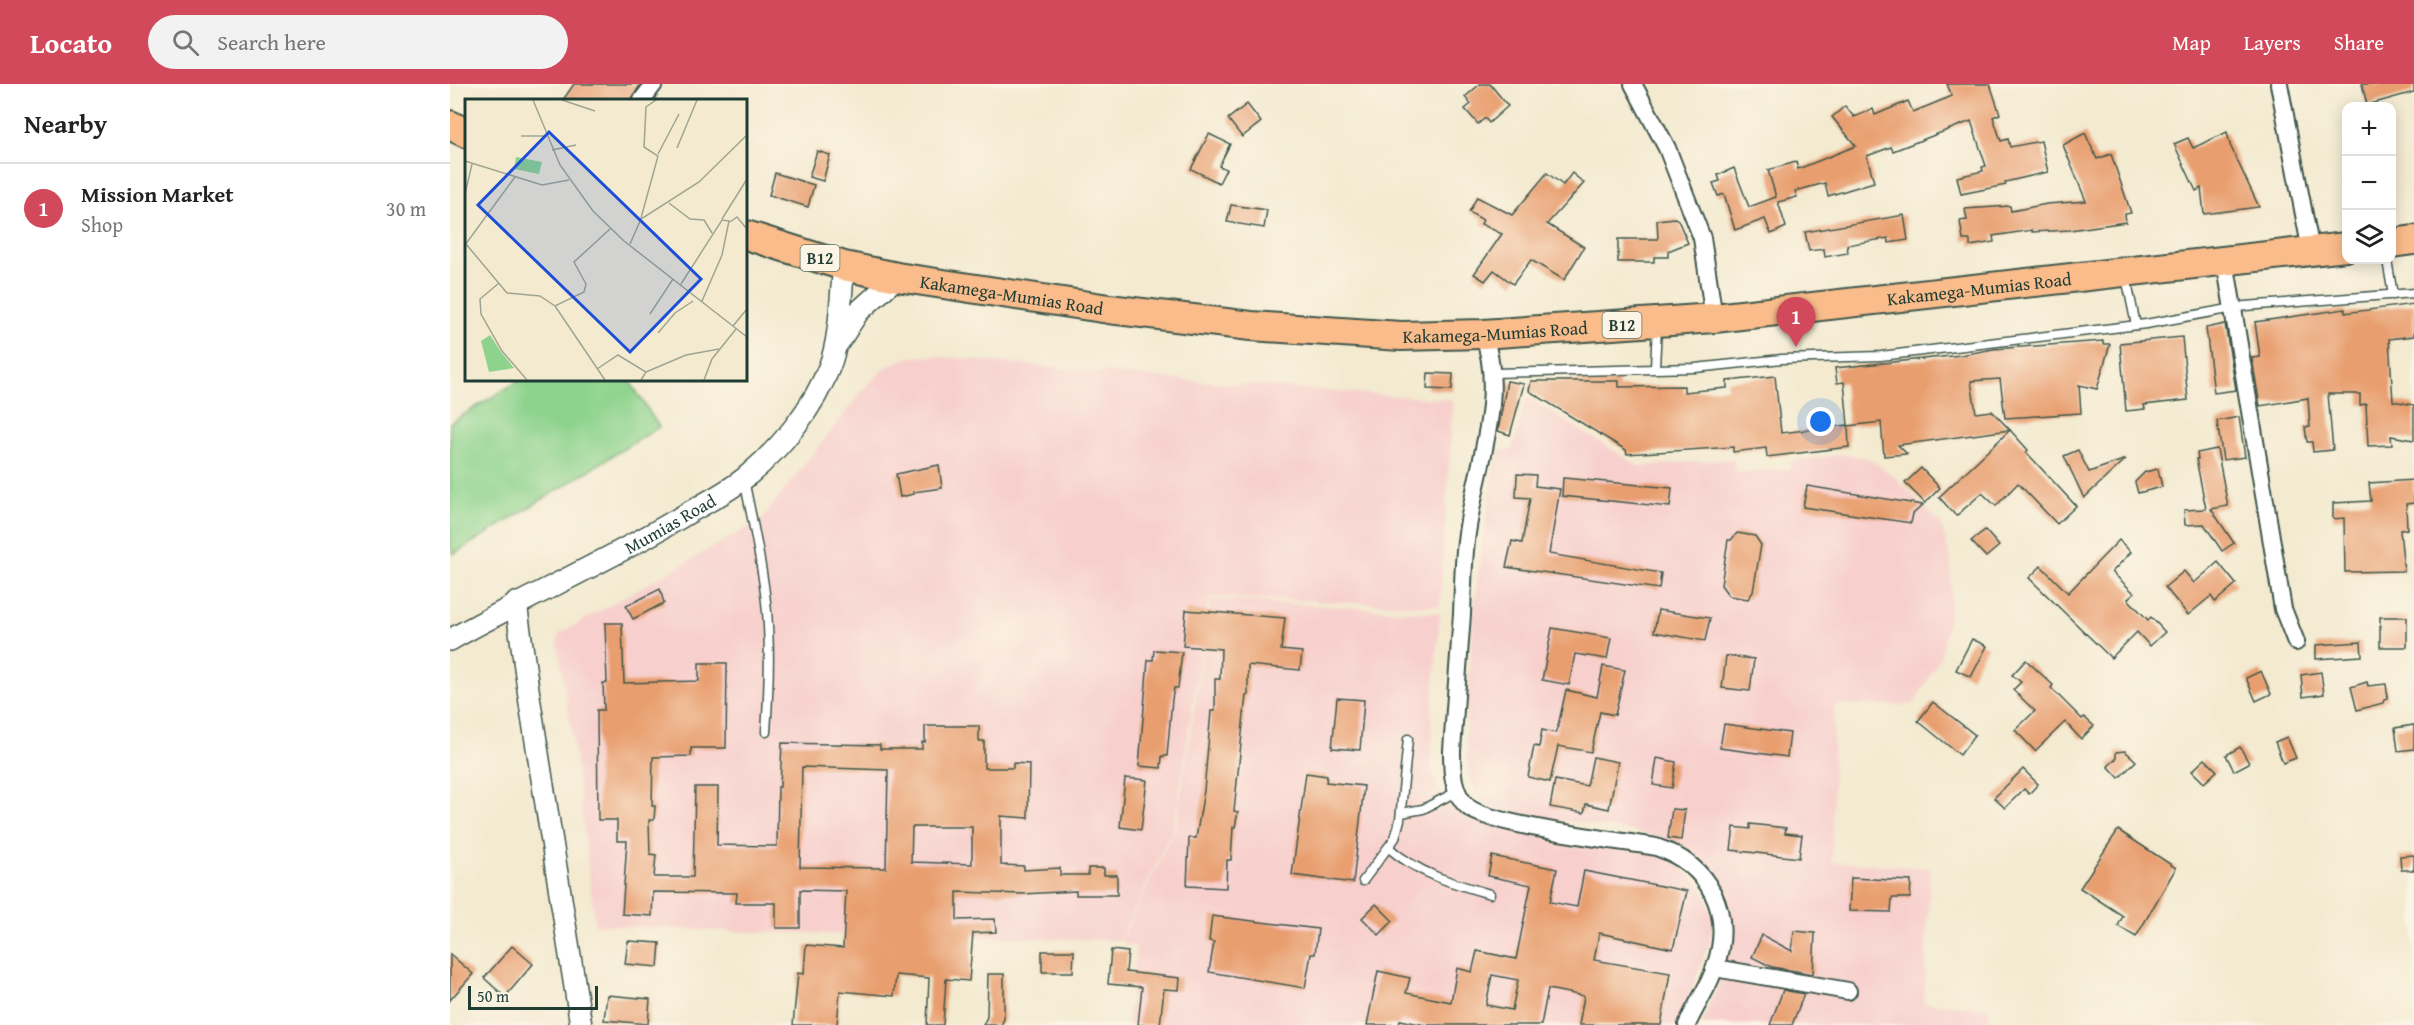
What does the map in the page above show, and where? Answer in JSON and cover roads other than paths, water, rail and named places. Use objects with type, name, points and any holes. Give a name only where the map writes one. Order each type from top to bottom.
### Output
[{"type":"highway","name":"B12","points":[[747,235],[844,266],[897,277]]},
{"type":"highway","points":[[2396,242],[2414,240]]},
{"type":"highway","name":"Kakamega-Mumias Road","points":[[897,277],[1109,309],[1251,326],[1401,336],[1483,334],[1714,318],[2342,248]]},
{"type":"street","points":[[643,99],[654,84]]},
{"type":"street","points":[[1633,84],[1667,148],[1702,238],[1714,318]]},
{"type":"street","points":[[2278,84],[2311,251]]},
{"type":"street","points":[[2224,261],[2283,609],[2296,642]]},
{"type":"street","name":"Mumias Road","points":[[450,640],[516,603],[666,526],[744,479],[800,420],[824,381],[836,346],[844,266]]},
{"type":"street","name":"Mumias Road","points":[[836,346],[858,312],[897,277]]},
{"type":"street","points":[[1483,334],[1490,351],[1493,373],[1488,426],[1475,483],[1466,541],[1452,751],[1452,770],[1458,791],[1469,808],[1495,819],[1656,846],[1676,853],[1703,877],[1717,902],[1723,934],[1715,968],[1687,1025]]},
{"type":"street","points":[[516,603],[581,1025]]},
{"type":"street","points":[[1715,968],[1848,991]]},
{"type":"lane","points":[[2388,264],[2393,295]]},
{"type":"lane","points":[[2126,273],[2136,325]]},
{"type":"lane","points":[[1493,373],[1537,374],[1655,367],[1695,368],[1782,359],[1881,356],[2136,325],[2245,306],[2414,292]]},
{"type":"lane","points":[[1655,367],[1657,323]]},
{"type":"lane","points":[[744,479],[760,558],[766,604],[768,663],[766,732]]},
{"type":"lane","points":[[1363,881],[1395,838],[1401,813],[1408,739]]},
{"type":"lane","points":[[1401,813],[1423,809],[1458,791]]},
{"type":"lane","points":[[1389,848],[1405,862],[1427,874],[1490,894]]},
{"type":"place","name":"Mission Market","points":[[1796,347]]}]
